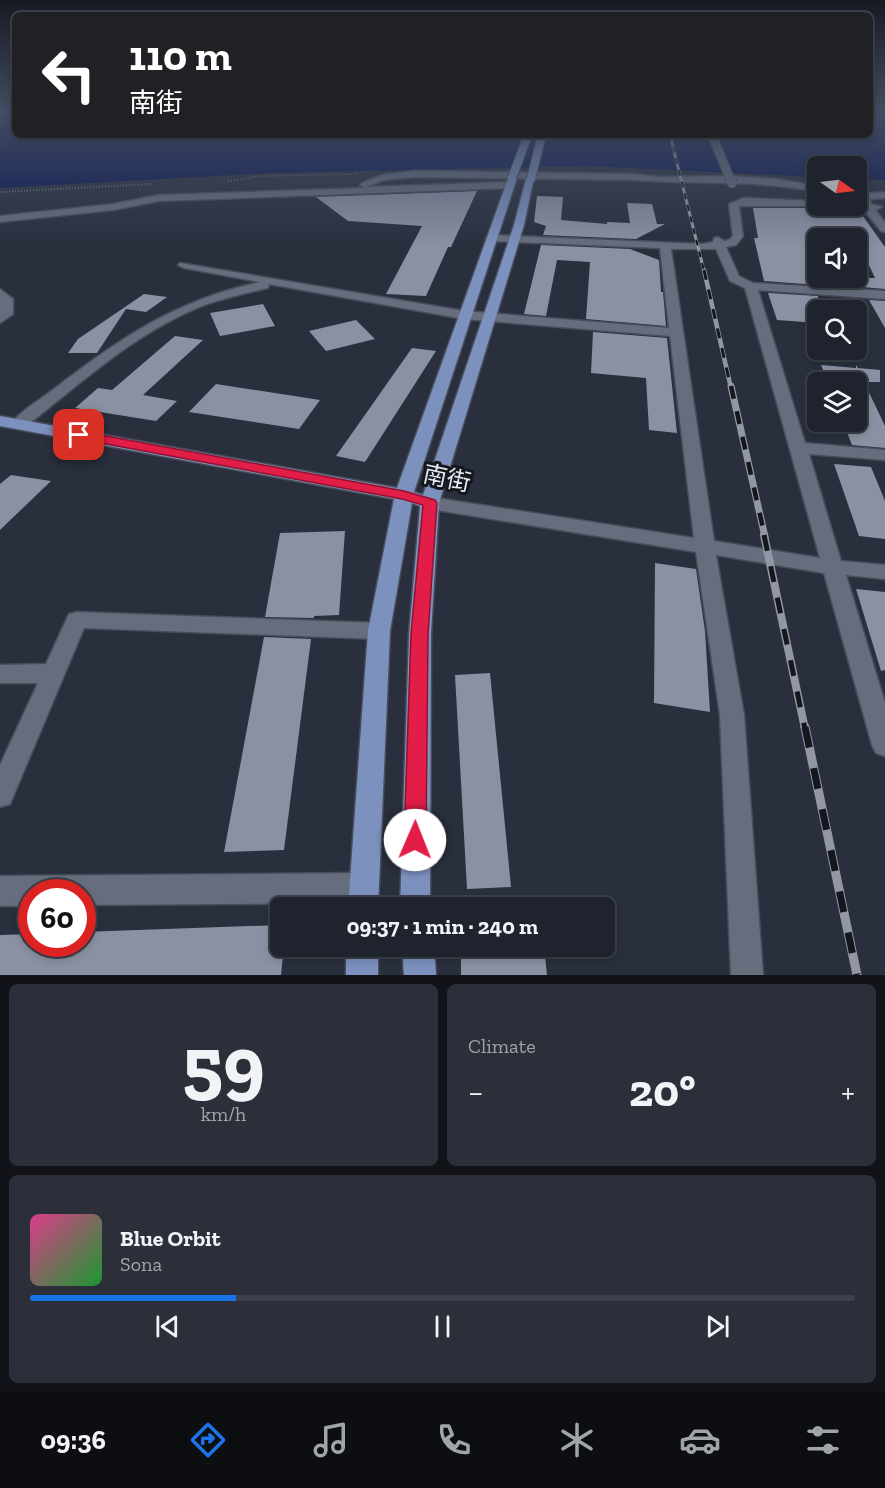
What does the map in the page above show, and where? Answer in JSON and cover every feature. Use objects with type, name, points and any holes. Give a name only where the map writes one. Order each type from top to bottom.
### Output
[{"type":"main road","points":[[363,897],[379,631],[404,495],[520,156]]},
{"type":"main road","points":[[415,897],[420,634],[430,503],[490,317],[537,156]]},
{"type":"main road","name":"南街","points":[[0,421],[404,495],[430,503]]},
{"type":"main road","points":[[362,957],[362,975]]},
{"type":"main road","points":[[419,957],[420,975]]},
{"type":"street","points":[[721,156],[732,183],[744,201]]},
{"type":"street","points":[[351,191],[375,180],[406,175],[658,179]]},
{"type":"street","points":[[530,182],[658,179],[751,180],[807,186]]},
{"type":"street","points":[[0,219],[113,207],[159,198],[351,191],[511,181]]},
{"type":"street","points":[[867,196],[885,195]]},
{"type":"street","points":[[493,234],[732,243],[738,236],[734,204],[744,201],[807,204]]},
{"type":"street","points":[[867,206],[885,208]]},
{"type":"street","points":[[867,210],[885,229]]},
{"type":"street","points":[[515,235],[665,247],[703,247],[720,242]]},
{"type":"street","points":[[720,242],[734,278],[752,286],[885,295]]},
{"type":"street","points":[[665,247],[705,546],[732,715],[747,975]]},
{"type":"street","points":[[184,265],[464,315],[677,333]]},
{"type":"street","points":[[19,424],[126,341],[174,314],[242,288],[279,283]]},
{"type":"street","points":[[752,286],[885,745]]},
{"type":"street","points":[[0,293],[7,299],[7,314],[0,319]]},
{"type":"street","points":[[799,448],[885,455]]},
{"type":"street","name":"南街","points":[[430,503],[833,567],[885,572]]},
{"type":"street","points":[[0,795],[77,620],[379,631]]},
{"type":"street","points":[[0,674],[53,673]]},
{"type":"street","points":[[0,891],[311,897]]},
{"type":"shaded area","points":[[0,156],[885,156],[885,180],[867,179],[867,156],[807,156],[807,177],[589,166],[270,173],[0,188]]},
{"type":"building","points":[[477,191],[426,296],[386,294],[422,226],[348,221],[316,197]]},
{"type":"building","points":[[537,196],[563,197],[561,220],[607,224],[607,222],[630,223],[627,203],[652,204],[657,224],[665,224],[636,239],[543,235],[546,226],[534,222]]},
{"type":"building","points":[[753,208],[807,208],[807,216],[863,216],[885,247],[885,289],[867,287],[867,278],[875,278],[867,261],[867,228],[807,228],[807,284],[764,281],[754,238],[758,238]]},
{"type":"building","points":[[541,245],[630,249],[659,260],[666,326],[586,319],[590,262],[557,260],[546,316],[524,314]]},
{"type":"building","points":[[768,293],[818,296],[818,300],[807,300],[807,322],[777,320]]},
{"type":"building","points":[[144,294],[167,297],[146,312],[126,309],[97,353],[68,353],[78,339]]},
{"type":"building","points":[[869,300],[885,301],[885,328]]},
{"type":"building","points":[[263,304],[275,326],[220,336],[210,313]]},
{"type":"building","points":[[356,320],[375,339],[326,351],[309,331]]},
{"type":"building","points":[[593,332],[667,338],[677,433],[649,430],[646,378],[591,373]]},
{"type":"building","points":[[175,336],[203,340],[143,395],[177,401],[156,421],[75,408],[98,388],[112,390]]},
{"type":"building","points":[[412,348],[436,351],[365,462],[336,456]]},
{"type":"building","points":[[821,365],[856,368],[856,365],[858,368],[880,370],[880,382],[867,382],[867,372],[824,372]]},
{"type":"building","points":[[216,384],[320,400],[299,429],[189,412]]},
{"type":"building","points":[[867,388],[885,426],[885,448],[852,445],[847,432],[867,432]]},
{"type":"building","points":[[834,464],[871,467],[885,501],[885,539],[859,536]]},
{"type":"building","points":[[11,475],[51,481],[0,530],[0,484]]},
{"type":"building","points":[[345,531],[339,615],[314,616],[314,618],[265,617],[280,533]]},
{"type":"building","points":[[655,563],[696,569],[705,631],[710,712],[654,703]]},
{"type":"building","points":[[856,589],[885,592],[885,670],[881,671]]},
{"type":"building","points":[[264,637],[311,639],[284,850],[224,852]]},
{"type":"building","points":[[490,673],[511,887],[467,889],[455,675]]},
{"type":"building","points":[[270,925],[270,957],[283,957],[281,975],[0,975],[0,935],[18,934],[18,957],[96,957],[96,932]]},
{"type":"building","points":[[461,957],[545,957],[547,975],[461,975]]},
{"type":"railway","points":[[675,156],[704,271]]},
{"type":"railway","points":[[704,270],[731,388]]},
{"type":"railway","points":[[731,386],[765,537]]},
{"type":"railway","points":[[764,535],[805,729]]},
{"type":"railway","points":[[805,727],[857,975]]},
{"type":"route","points":[[79,435],[404,495],[430,503],[420,634],[415,840]]}]
